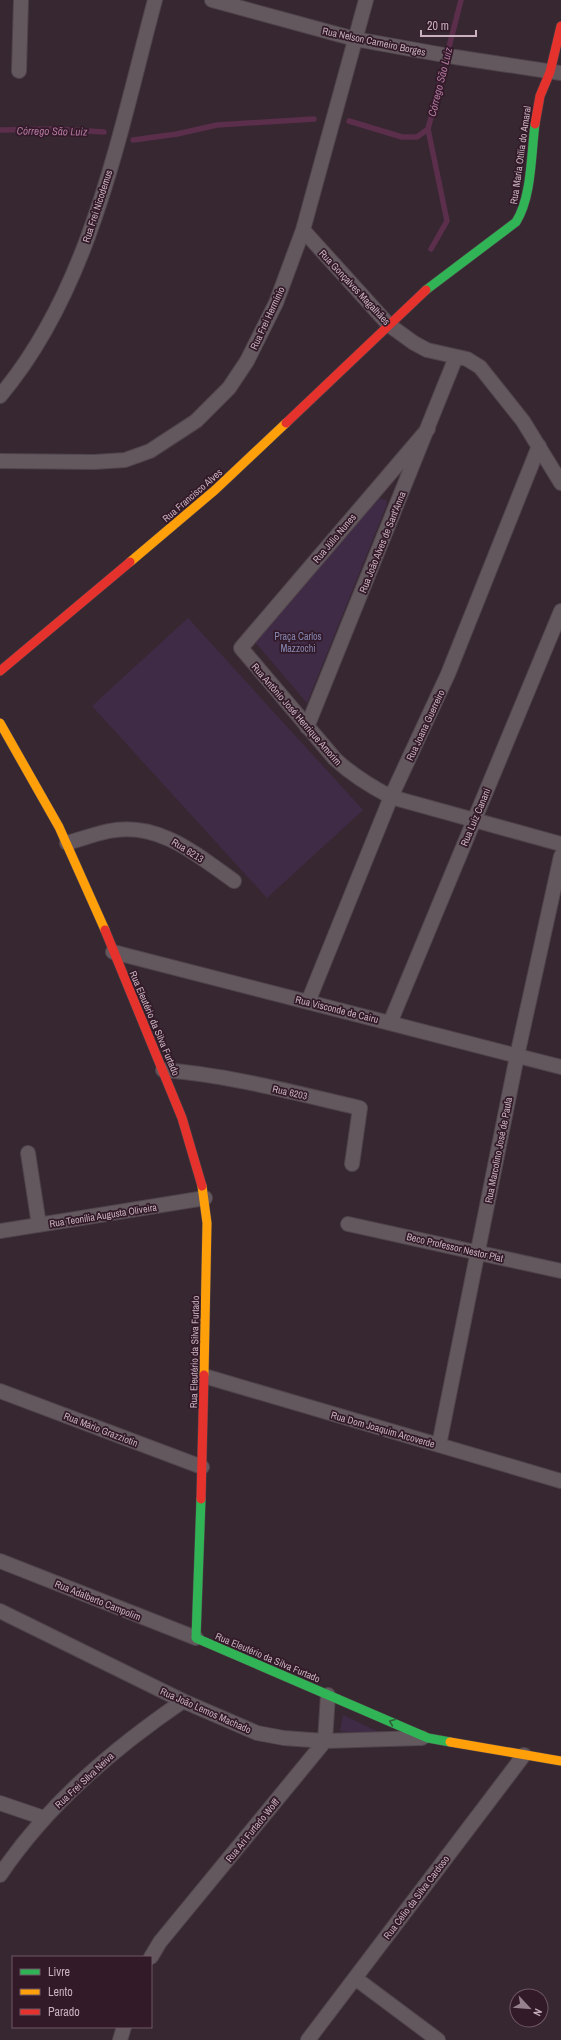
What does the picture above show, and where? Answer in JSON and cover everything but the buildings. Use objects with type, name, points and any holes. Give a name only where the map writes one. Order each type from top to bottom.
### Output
[{"type":"street","points":[[19,71],[21,0]]},
{"type":"street","name":"Rua Frei Nicodemus","points":[[0,396],[34,351],[56,312],[73,275],[112,158],[155,0]]},
{"type":"street","name":"Rua Nelson Carneiro Borges","points":[[212,0],[355,39],[556,73]]},
{"type":"street","name":"Rua Frei Hermínio","points":[[0,461],[94,462],[125,460],[150,451],[196,421],[229,388],[247,361],[276,303],[303,230],[366,0]]},
{"type":"street","name":"Rua Maria Otília do Amaral","points":[[389,325],[440,278],[516,222],[523,211],[526,198],[534,122],[540,96],[556,73],[561,26]]},
{"type":"street","name":"Rua Gonçalves Magalhães","points":[[303,230],[389,325],[414,343],[427,350],[467,359],[480,367],[508,401],[539,446],[561,483]]},
{"type":"street","name":"Rua Francisco Alves","points":[[0,671],[215,490],[389,325]]},
{"type":"street","name":"Rua João Alves de Sant'Anna","points":[[307,728],[456,357]]},
{"type":"street","name":"Rua Júlio Nunes","points":[[241,648],[428,429]]},
{"type":"street","name":"Rua Joana Guerreiro","points":[[308,1002],[391,797],[448,674],[539,446]]},
{"type":"street","name":"Rua Luiz Canani","points":[[390,1023],[561,611]]},
{"type":"street","name":"Rua Antônio José Henrique Amorim","points":[[241,648],[307,728],[335,759],[352,775],[391,797],[561,844]]},
{"type":"street","name":"Rua Eleutério da Silva Furtado","points":[[0,723],[47,803],[67,843],[163,1070],[188,1134],[198,1165],[205,1198],[207,1223],[202,1467],[196,1638],[428,1738],[561,1761]]},
{"type":"street","name":"Rua 6213","points":[[67,843],[109,831],[128,829],[146,830],[164,835],[180,843],[234,880]]},
{"type":"street","name":"Rua Marcolino José de Paula","points":[[439,1445],[517,1056],[561,856]]},
{"type":"street","name":"Rua Visconde de Cairu","points":[[113,952],[561,1067]]},
{"type":"street","name":"Rua 6203","points":[[163,1070],[229,1078],[360,1108],[352,1164]]},
{"type":"street","points":[[28,1153],[39,1225]]},
{"type":"street","name":"Rua Teonília Augusta Oliveira","points":[[0,1231],[205,1198]]},
{"type":"street","name":"Beco Professor Nestor Plat","points":[[348,1224],[561,1271]]},
{"type":"street","name":"Rua Dom Joaquim Arcoverde","points":[[204,1376],[561,1481]]},
{"type":"street","name":"Rua Mário Grazziotin","points":[[0,1391],[202,1467]]},
{"type":"street","name":"Rua Adalberto Campolim","points":[[0,1561],[196,1638]]},
{"type":"street","name":"Rua João Lemos Machado","points":[[0,1611],[183,1701],[257,1733],[284,1738],[325,1741],[428,1738]]},
{"type":"street","points":[[325,1741],[328,1695]]},
{"type":"street","name":"Rua Frei Silva Neiva","points":[[0,1875],[44,1818],[89,1774],[120,1747],[183,1701]]},
{"type":"street","name":"Rua Ari Furtado Wolff","points":[[152,1956],[160,1942],[325,1741]]},
{"type":"street","name":"Rua Célio da Silva Cardoso","points":[[308,2040],[524,1755]]},
{"type":"street","points":[[0,1803],[44,1818]]},
{"type":"street","points":[[355,1978],[438,2040]]},
{"type":"street","points":[[120,2040],[124,2028]]},
{"type":"green space","name":"Praça Carlos Mazzochi","points":[[377,498],[386,500],[387,504],[307,703],[255,642]]},
{"type":"green space","points":[[188,618],[363,810],[267,898],[92,706]]},
{"type":"green space","points":[[343,1715],[385,1735],[340,1731]]},
{"type":"waterway","name":"Córrego São Luiz","points":[[349,121],[402,137],[417,137],[428,129],[461,0]]},
{"type":"waterway","name":"Córrego São Luiz","points":[[133,140],[177,134],[217,125],[314,119]]},
{"type":"waterway","name":"Córrego São Luiz","points":[[0,130],[55,129],[104,132]]},
{"type":"waterway","points":[[428,129],[447,221],[431,249]]},
{"type":"traffic: fast","points":[[426,290],[516,222],[521,212],[528,188],[535,124]]},
{"type":"traffic: fast","points":[[201,1499],[196,1638],[428,1738],[450,1742]]},
{"type":"traffic: slow","points":[[130,562],[215,490],[286,423]]},
{"type":"traffic: slow","points":[[0,723],[59,827],[105,930]]},
{"type":"traffic: slow","points":[[202,1186],[207,1223],[204,1375]]},
{"type":"traffic: slow","points":[[450,1742],[561,1761]]},
{"type":"traffic: jam","points":[[535,124],[540,96],[550,72],[561,26]]},
{"type":"traffic: jam","points":[[286,423],[426,290]]},
{"type":"traffic: jam","points":[[0,671],[130,562]]},
{"type":"traffic: jam","points":[[105,930],[182,1118],[202,1186]]},
{"type":"traffic: jam","points":[[201,1499],[204,1375]]}]
